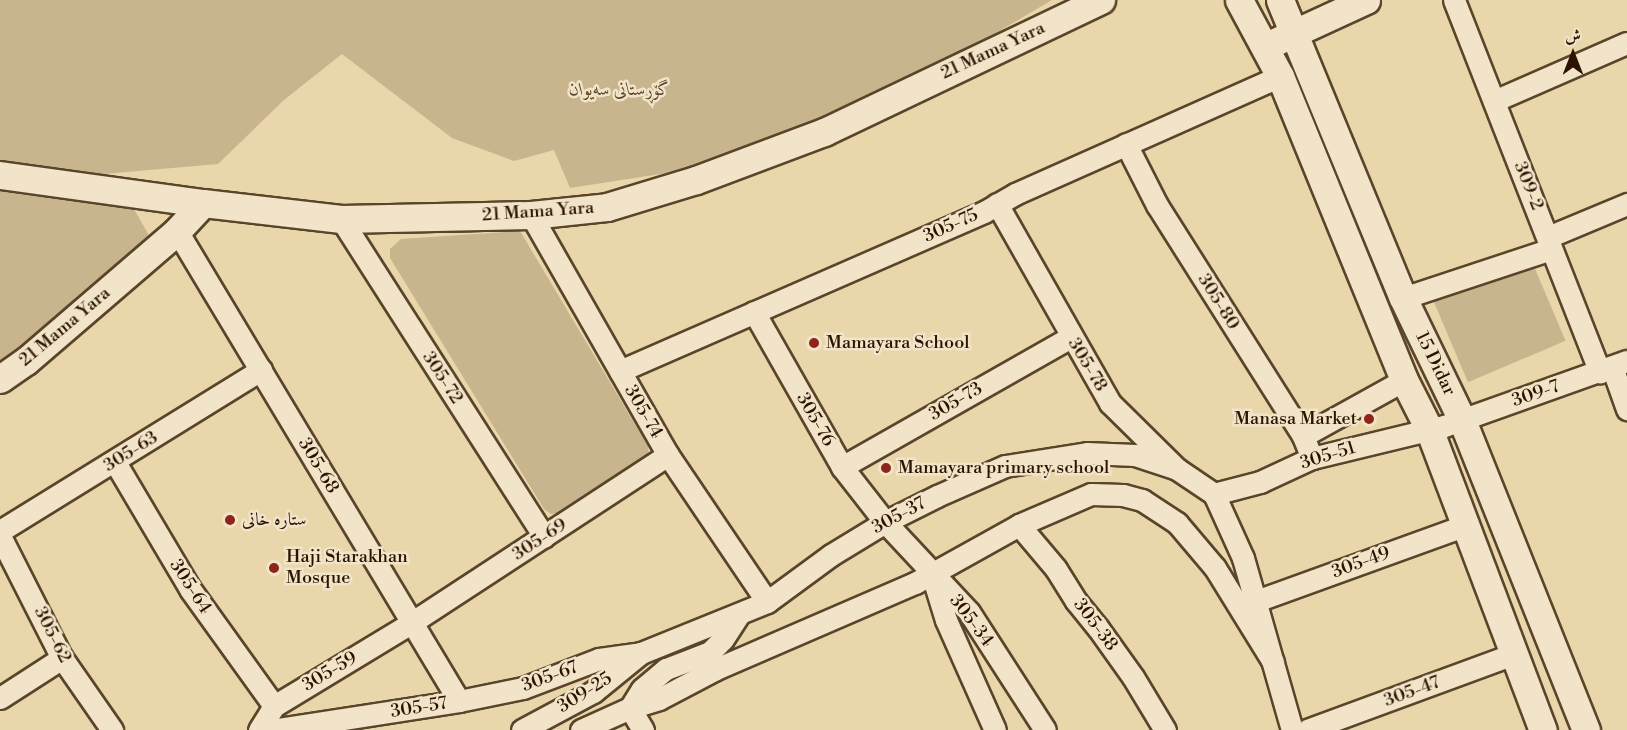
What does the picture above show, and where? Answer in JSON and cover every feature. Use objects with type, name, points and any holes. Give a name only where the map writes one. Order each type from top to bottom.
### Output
[{"type":"street","name":"21 Mama Yara","points":[[0,379],[26,361],[177,231],[203,203],[341,219],[531,215],[607,207],[696,180],[813,136],[1101,0]]},
{"type":"street","name":"15 Didar","points":[[1239,0],[1280,76],[1404,380],[1445,425],[1586,730]]},
{"type":"street","name":"15 Didar","points":[[1280,0],[1403,298],[1445,425],[1466,525],[1543,730]]},
{"type":"street","points":[[1264,47],[1366,0]]},
{"type":"street","name":"309-2","points":[[1454,0],[1550,243],[1613,367],[1627,409]]},
{"type":"street","points":[[1494,101],[1627,43]]},
{"type":"street","name":"305-75","points":[[620,371],[1280,76]]},
{"type":"street","name":"305-80","points":[[1126,144],[1157,205],[1303,436],[1312,458]]},
{"type":"street","points":[[0,175],[203,203]]},
{"type":"street","name":"305-78","points":[[997,204],[1110,404],[1178,469],[1214,494]]},
{"type":"street","points":[[1403,298],[1550,243],[1627,204]]},
{"type":"street","name":"305-74","points":[[531,215],[668,455],[767,602]]},
{"type":"street","name":"305-72","points":[[341,219],[544,537]]},
{"type":"street","name":"305-68","points":[[177,231],[459,701]]},
{"type":"street","name":"305-76","points":[[754,312],[842,466],[885,522]]},
{"type":"street","name":"305-73","points":[[842,466],[1071,337]]},
{"type":"street","name":"309-7","points":[[1445,425],[1613,367]]},
{"type":"street","name":"305-63","points":[[0,531],[261,370]]},
{"type":"street","points":[[1303,436],[1404,380]]},
{"type":"street","name":"305-51","points":[[1214,494],[1260,482],[1312,458],[1445,425]]},
{"type":"street","name":"305-37","points":[[641,653],[767,602],[831,555],[885,522],[1005,466],[1087,453],[1135,455],[1178,469]]},
{"type":"street","name":"305-69","points":[[411,623],[668,455]]},
{"type":"street","name":"305-64","points":[[115,462],[190,589],[274,706]]},
{"type":"street","points":[[581,730],[630,708],[658,699],[716,669],[932,574],[1019,525],[1091,494],[1123,495],[1143,500],[1177,523],[1215,568],[1273,662]]},
{"type":"street","points":[[1214,494],[1243,558],[1292,730]]},
{"type":"street","name":"305-34","points":[[885,522],[969,612],[1045,730]]},
{"type":"street","name":"305-38","points":[[1019,525],[1056,569],[1076,601],[1133,677],[1165,730]]},
{"type":"street","name":"305-49","points":[[1256,601],[1466,525]]},
{"type":"street","name":"305-62","points":[[0,536],[62,658],[112,730]]},
{"type":"street","points":[[932,574],[946,620],[995,730]]},
{"type":"street","points":[[630,708],[642,689],[666,669],[710,652],[723,639],[738,614]]},
{"type":"street","name":"305-59","points":[[259,730],[274,706],[411,623]]},
{"type":"street","name":"305-67","points":[[459,701],[523,688],[599,659],[641,653]]},
{"type":"street","name":"309-25","points":[[523,729],[593,692],[641,653]]},
{"type":"street","name":"305-47","points":[[1307,730],[1516,653]]},
{"type":"street","points":[[0,698],[62,658]]},
{"type":"street","name":"305-57","points":[[272,730],[459,701]]},
{"type":"street","points":[[630,708],[643,730]]},
{"type":"green space","name":"گۆڕستانی سەیوان","points":[[0,0],[1052,0],[947,62],[810,128],[673,172],[570,188],[554,150],[514,161],[452,138],[342,54],[284,100],[218,164],[92,175],[0,166]]},
{"type":"green space","points":[[0,188],[130,202],[151,239],[0,374]]},
{"type":"green space","points":[[520,231],[648,446],[649,457],[561,513],[551,514],[544,509],[390,258],[390,249],[401,239]]},
{"type":"green space","points":[[1530,257],[1566,341],[1468,382],[1432,298]]},
{"type":"place","name":"Mamayara School","points":[[814,343]]},
{"type":"place","name":"Manasa Market","points":[[1369,419]]},
{"type":"place","name":"Mamayara primary school","points":[[886,468]]},
{"type":"place","name":"ستاره خانی","points":[[230,520]]},
{"type":"place","name":"Haji Starakhan Mosque","points":[[274,568]]}]
